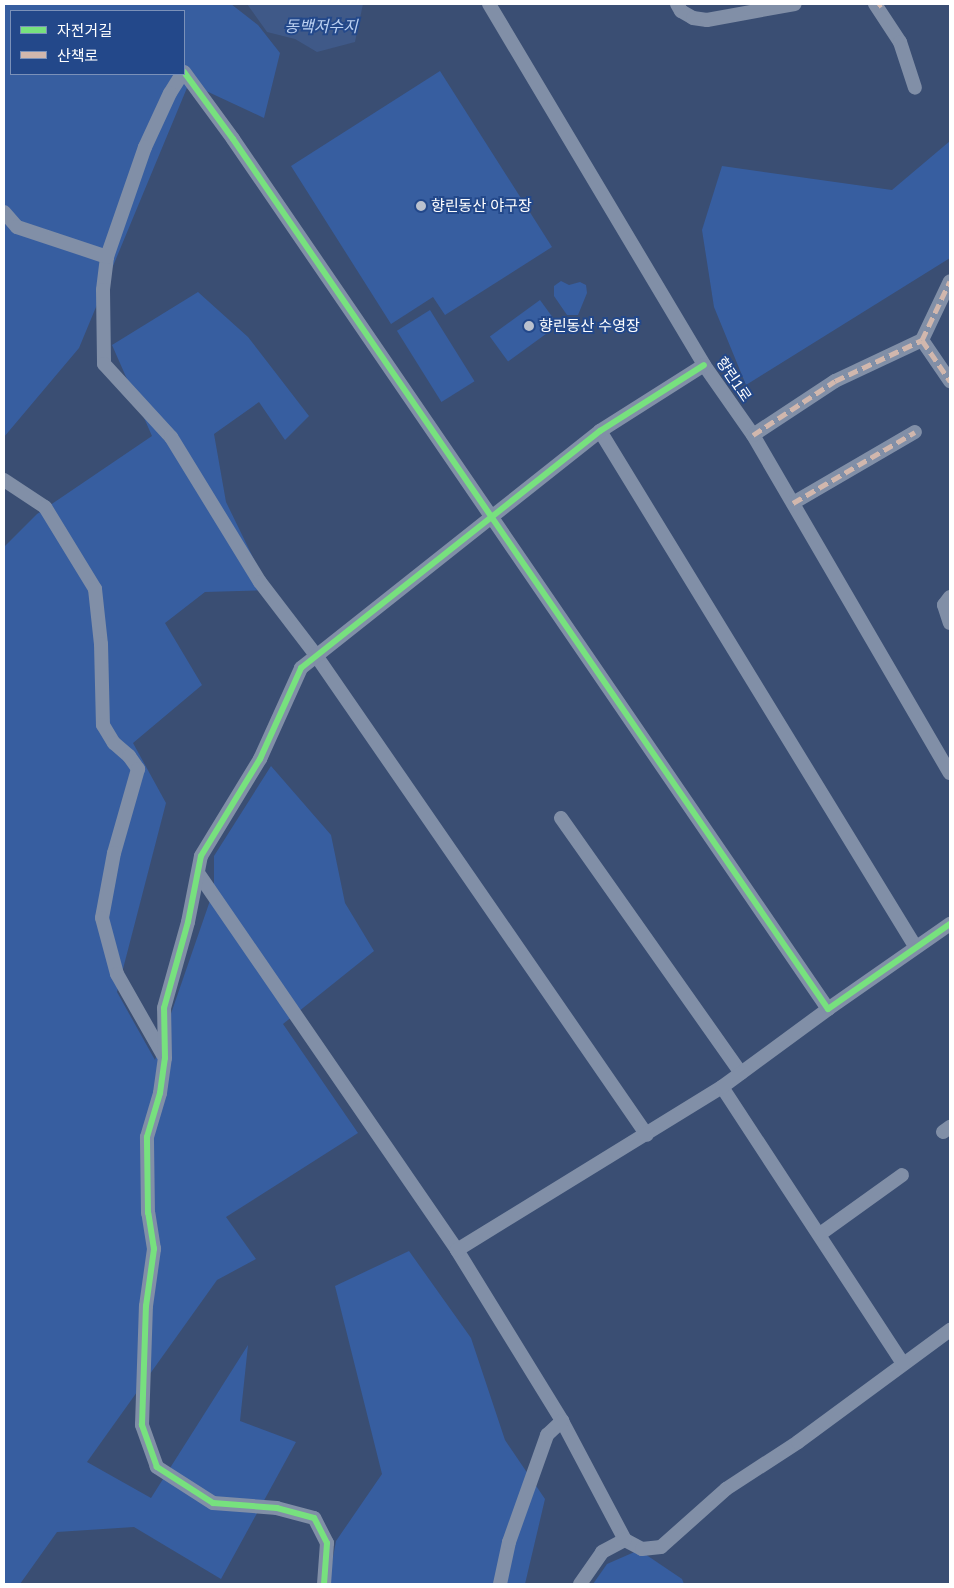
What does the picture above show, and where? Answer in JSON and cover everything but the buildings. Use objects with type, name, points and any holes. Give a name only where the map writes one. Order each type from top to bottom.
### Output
[{"type":"street","name":"향린1로","points":[[489,4],[704,365],[753,435],[950,772]]},
{"type":"street","points":[[677,4],[681,11],[694,18],[707,20],[795,4]]},
{"type":"street","points":[[878,4],[900,42],[915,88]]},
{"type":"street","points":[[182,75],[170,92],[145,148],[107,258],[103,290],[104,364],[171,437],[260,582],[315,654],[647,1136]]},
{"type":"street","points":[[185,75],[234,138],[828,1009]]},
{"type":"street","points":[[4,212],[17,227],[107,258]]},
{"type":"street","points":[[753,435],[835,382],[922,340],[950,281]]},
{"type":"street","points":[[922,340],[950,381]]},
{"type":"street","points":[[324,1584],[327,1543],[314,1518],[277,1508],[213,1503],[157,1467],[142,1425],[146,1306],[154,1249],[148,1213],[147,1137],[160,1093],[165,1058],[164,1008],[188,922],[201,856],[260,759],[301,668],[315,654],[493,517],[600,431],[704,365]]},
{"type":"street","points":[[600,431],[915,946]]},
{"type":"street","points":[[793,503],[915,432]]},
{"type":"street","points":[[4,480],[45,507],[95,589],[101,644],[103,725],[114,743],[130,756],[138,770],[114,853],[102,918],[117,974],[165,1058]]},
{"type":"street","points":[[950,597],[944,605],[950,623]]},
{"type":"street","points":[[561,818],[741,1073]]},
{"type":"street","points":[[198,873],[457,1250],[562,1421],[625,1540],[642,1548],[661,1548],[726,1489],[798,1442],[950,1330]]},
{"type":"street","points":[[457,1250],[647,1136],[722,1087],[915,946],[950,924]]},
{"type":"street","points":[[722,1087],[820,1234],[903,1364]]},
{"type":"street","points":[[820,1234],[902,1175]]},
{"type":"street","points":[[500,1584],[508,1542],[547,1435],[562,1421]]},
{"type":"street","points":[[580,1584],[602,1552],[625,1540]]},
{"type":"shaded area","points":[[4,4],[231,4],[258,25],[280,53],[264,118],[189,83],[79,348],[4,437]]},
{"type":"shaded area","name":"향린동산 야구장","points":[[440,71],[552,247],[445,315],[433,297],[391,324],[291,166]]},
{"type":"shaded area","points":[[950,141],[950,258],[746,385],[714,307],[702,230],[722,166],[892,190]]},
{"type":"shaded area","points":[[561,281],[569,285],[580,282],[586,285],[587,293],[578,315],[567,315],[554,296],[554,286]]},
{"type":"shaded area","points":[[198,292],[248,337],[309,416],[285,440],[259,402],[214,434],[226,502],[269,590],[205,592],[165,623],[202,685],[133,743],[166,803],[117,992],[155,1060],[214,889],[214,856],[271,766],[331,835],[345,903],[374,951],[283,1024],[358,1133],[226,1217],[256,1259],[217,1280],[87,1462],[151,1498],[248,1345],[240,1421],[296,1442],[221,1579],[134,1527],[57,1532],[20,1584],[4,1584],[4,547],[37,514],[152,436],[112,345]]},
{"type":"shaded area","points":[[540,300],[558,325],[508,362],[490,336]]},
{"type":"shaded area","points":[[430,310],[475,381],[441,402],[397,331]]},
{"type":"shaded area","points":[[409,1251],[471,1338],[505,1440],[545,1499],[525,1584],[328,1584],[336,1541],[382,1474],[335,1286]]},
{"type":"shaded area","points":[[639,1550],[682,1579],[684,1584],[593,1584],[607,1564]]},
{"type":"water","name":"동백저수지","points":[[247,4],[363,4],[355,42],[317,52],[295,39],[267,32]]},
{"type":"marked path","points":[[922,340],[950,281]]},
{"type":"marked path","points":[[753,435],[835,381],[922,340],[950,381]]},
{"type":"marked path","points":[[793,503],[915,432]]},
{"type":"cycle path","points":[[185,73],[233,139],[828,1009],[950,924]]},
{"type":"cycle path","points":[[324,1584],[327,1543],[314,1518],[277,1508],[213,1503],[157,1467],[142,1425],[146,1306],[154,1249],[148,1213],[147,1137],[160,1093],[165,1058],[164,1008],[188,922],[201,856],[260,759],[301,668],[600,431],[704,365]]},
{"type":"place","name":"향린동산 야구장","points":[[421,206]]},
{"type":"place","name":"향린동산 수영장","points":[[529,326]]}]
